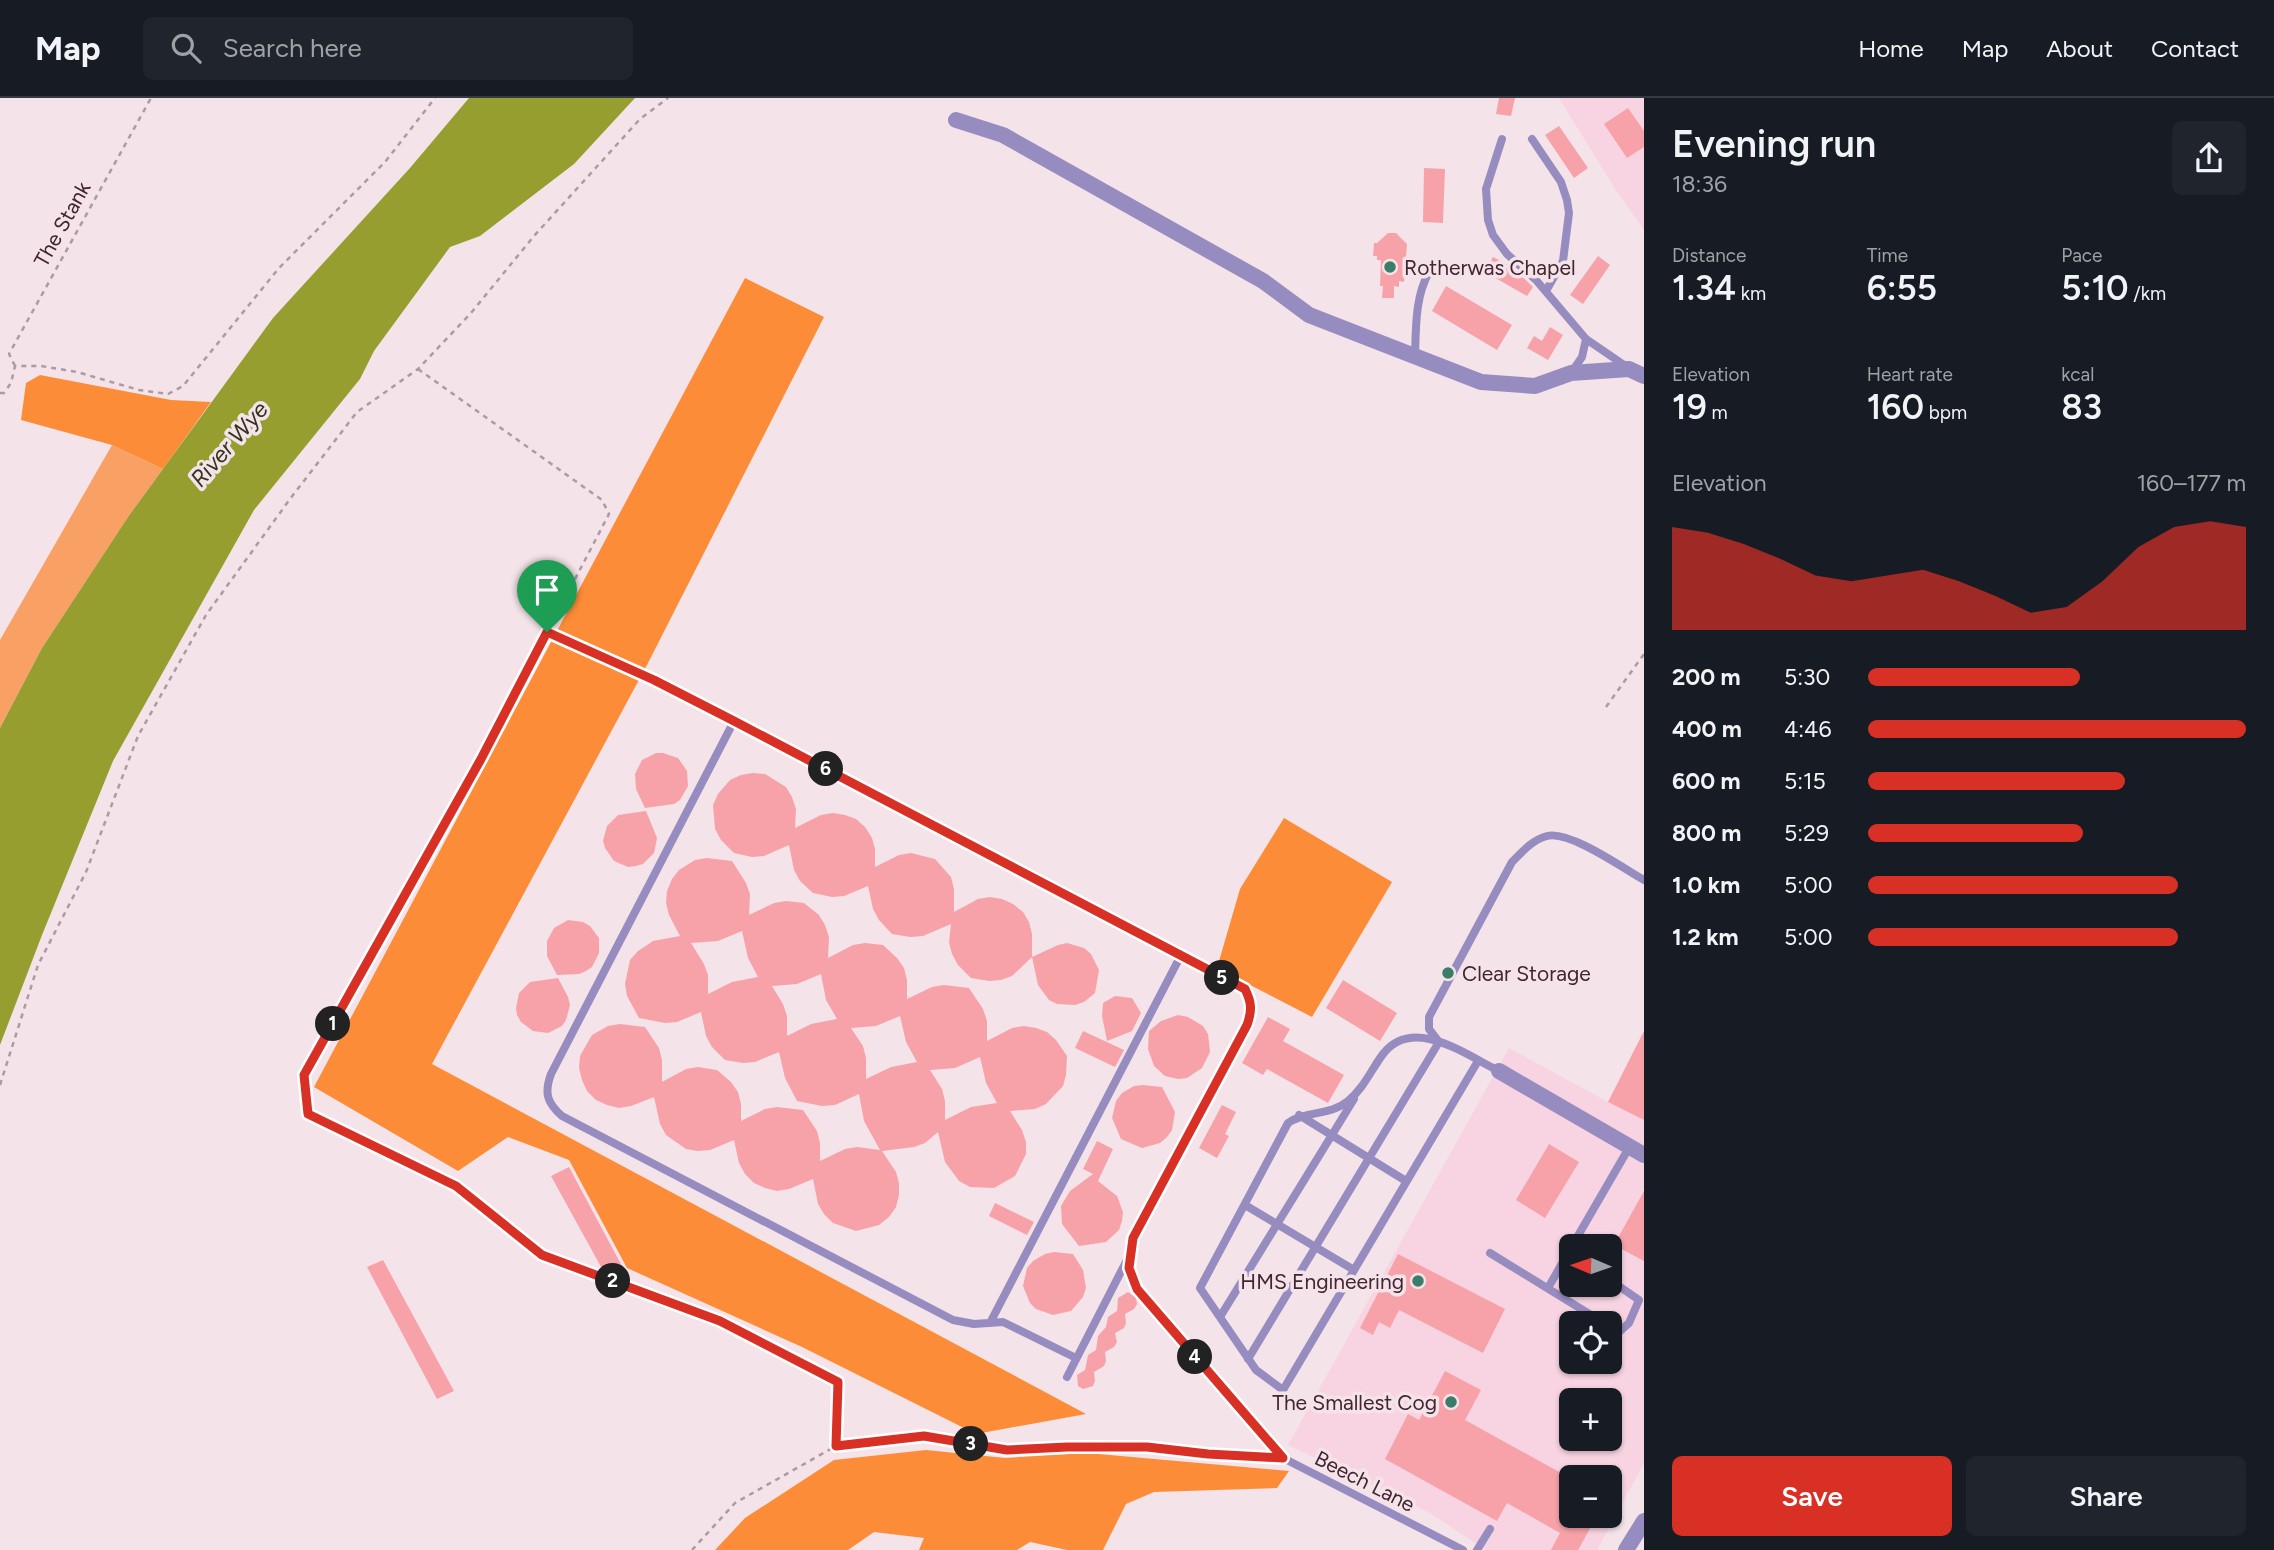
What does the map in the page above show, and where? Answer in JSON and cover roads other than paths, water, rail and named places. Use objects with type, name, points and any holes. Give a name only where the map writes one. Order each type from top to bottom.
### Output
[{"type":"street","points":[[956,120],[1015,141],[1263,281],[1309,316],[1481,382],[1535,386],[1571,373],[1637,372]]},
{"type":"street","points":[[1499,1071],[1637,1151]]},
{"type":"street","points":[[1626,1550],[1644,1521]]},
{"type":"lane","points":[[1502,139],[1486,189],[1488,220],[1493,235],[1507,254],[1546,291],[1586,339],[1637,372]]},
{"type":"lane","points":[[1532,139],[1561,182],[1569,213],[1563,261],[1546,291]]},
{"type":"lane","points":[[1415,356],[1417,308],[1429,272]]},
{"type":"lane","points":[[1571,373],[1582,357],[1586,339]]},
{"type":"lane","points":[[654,680],[1245,989],[1252,1012],[1247,1025],[1133,1238],[1129,1255],[1067,1377]]},
{"type":"lane","points":[[734,721],[551,1074],[547,1086],[549,1103],[562,1116],[953,1320],[974,1324],[1003,1322],[1076,1359]]},
{"type":"lane","points":[[1439,1042],[1429,1029],[1429,1017],[1512,862],[1530,845],[1548,835],[1569,838],[1644,880]]},
{"type":"lane","points":[[990,1323],[1180,957]]},
{"type":"lane","points":[[1220,1317],[1384,1052],[1396,1040],[1425,1037],[1499,1071]]},
{"type":"lane","points":[[1248,1359],[1439,1042]]},
{"type":"lane","points":[[1360,1090],[1346,1103],[1330,1111],[1299,1115],[1289,1123],[1200,1288],[1256,1370],[1283,1390],[1478,1061]]},
{"type":"lane","points":[[1299,1115],[1406,1181]]},
{"type":"lane","points":[[1582,1234],[1637,1151]]},
{"type":"lane","points":[[1245,1205],[1354,1270]]},
{"type":"lane","points":[[1490,1253],[1585,1311]]},
{"type":"lane","name":"Beech Lane","points":[[1129,1255],[1129,1268],[1137,1289],[1283,1458],[1463,1550]]},
{"type":"lane","points":[[1548,1288],[1559,1270]]},
{"type":"lane","points":[[1622,1288],[1639,1300],[1629,1323],[1622,1329]]},
{"type":"lane","points":[[1477,1550],[1490,1529]]},
{"type":"water","name":"River Wye","points":[[469,98],[635,98],[574,164],[480,236],[450,247],[374,351],[360,379],[254,510],[113,761],[0,1045],[0,728],[42,648],[128,517],[273,318],[410,168]]},
{"type":"place","name":"Rotherwas Chapel","points":[[1390,267]]},
{"type":"place","name":"Clear Storage","points":[[1448,973]]},
{"type":"place","name":"HMS Engineering","points":[[1418,1281]]},
{"type":"place","name":"The Smallest Cog","points":[[1451,1402]]}]
